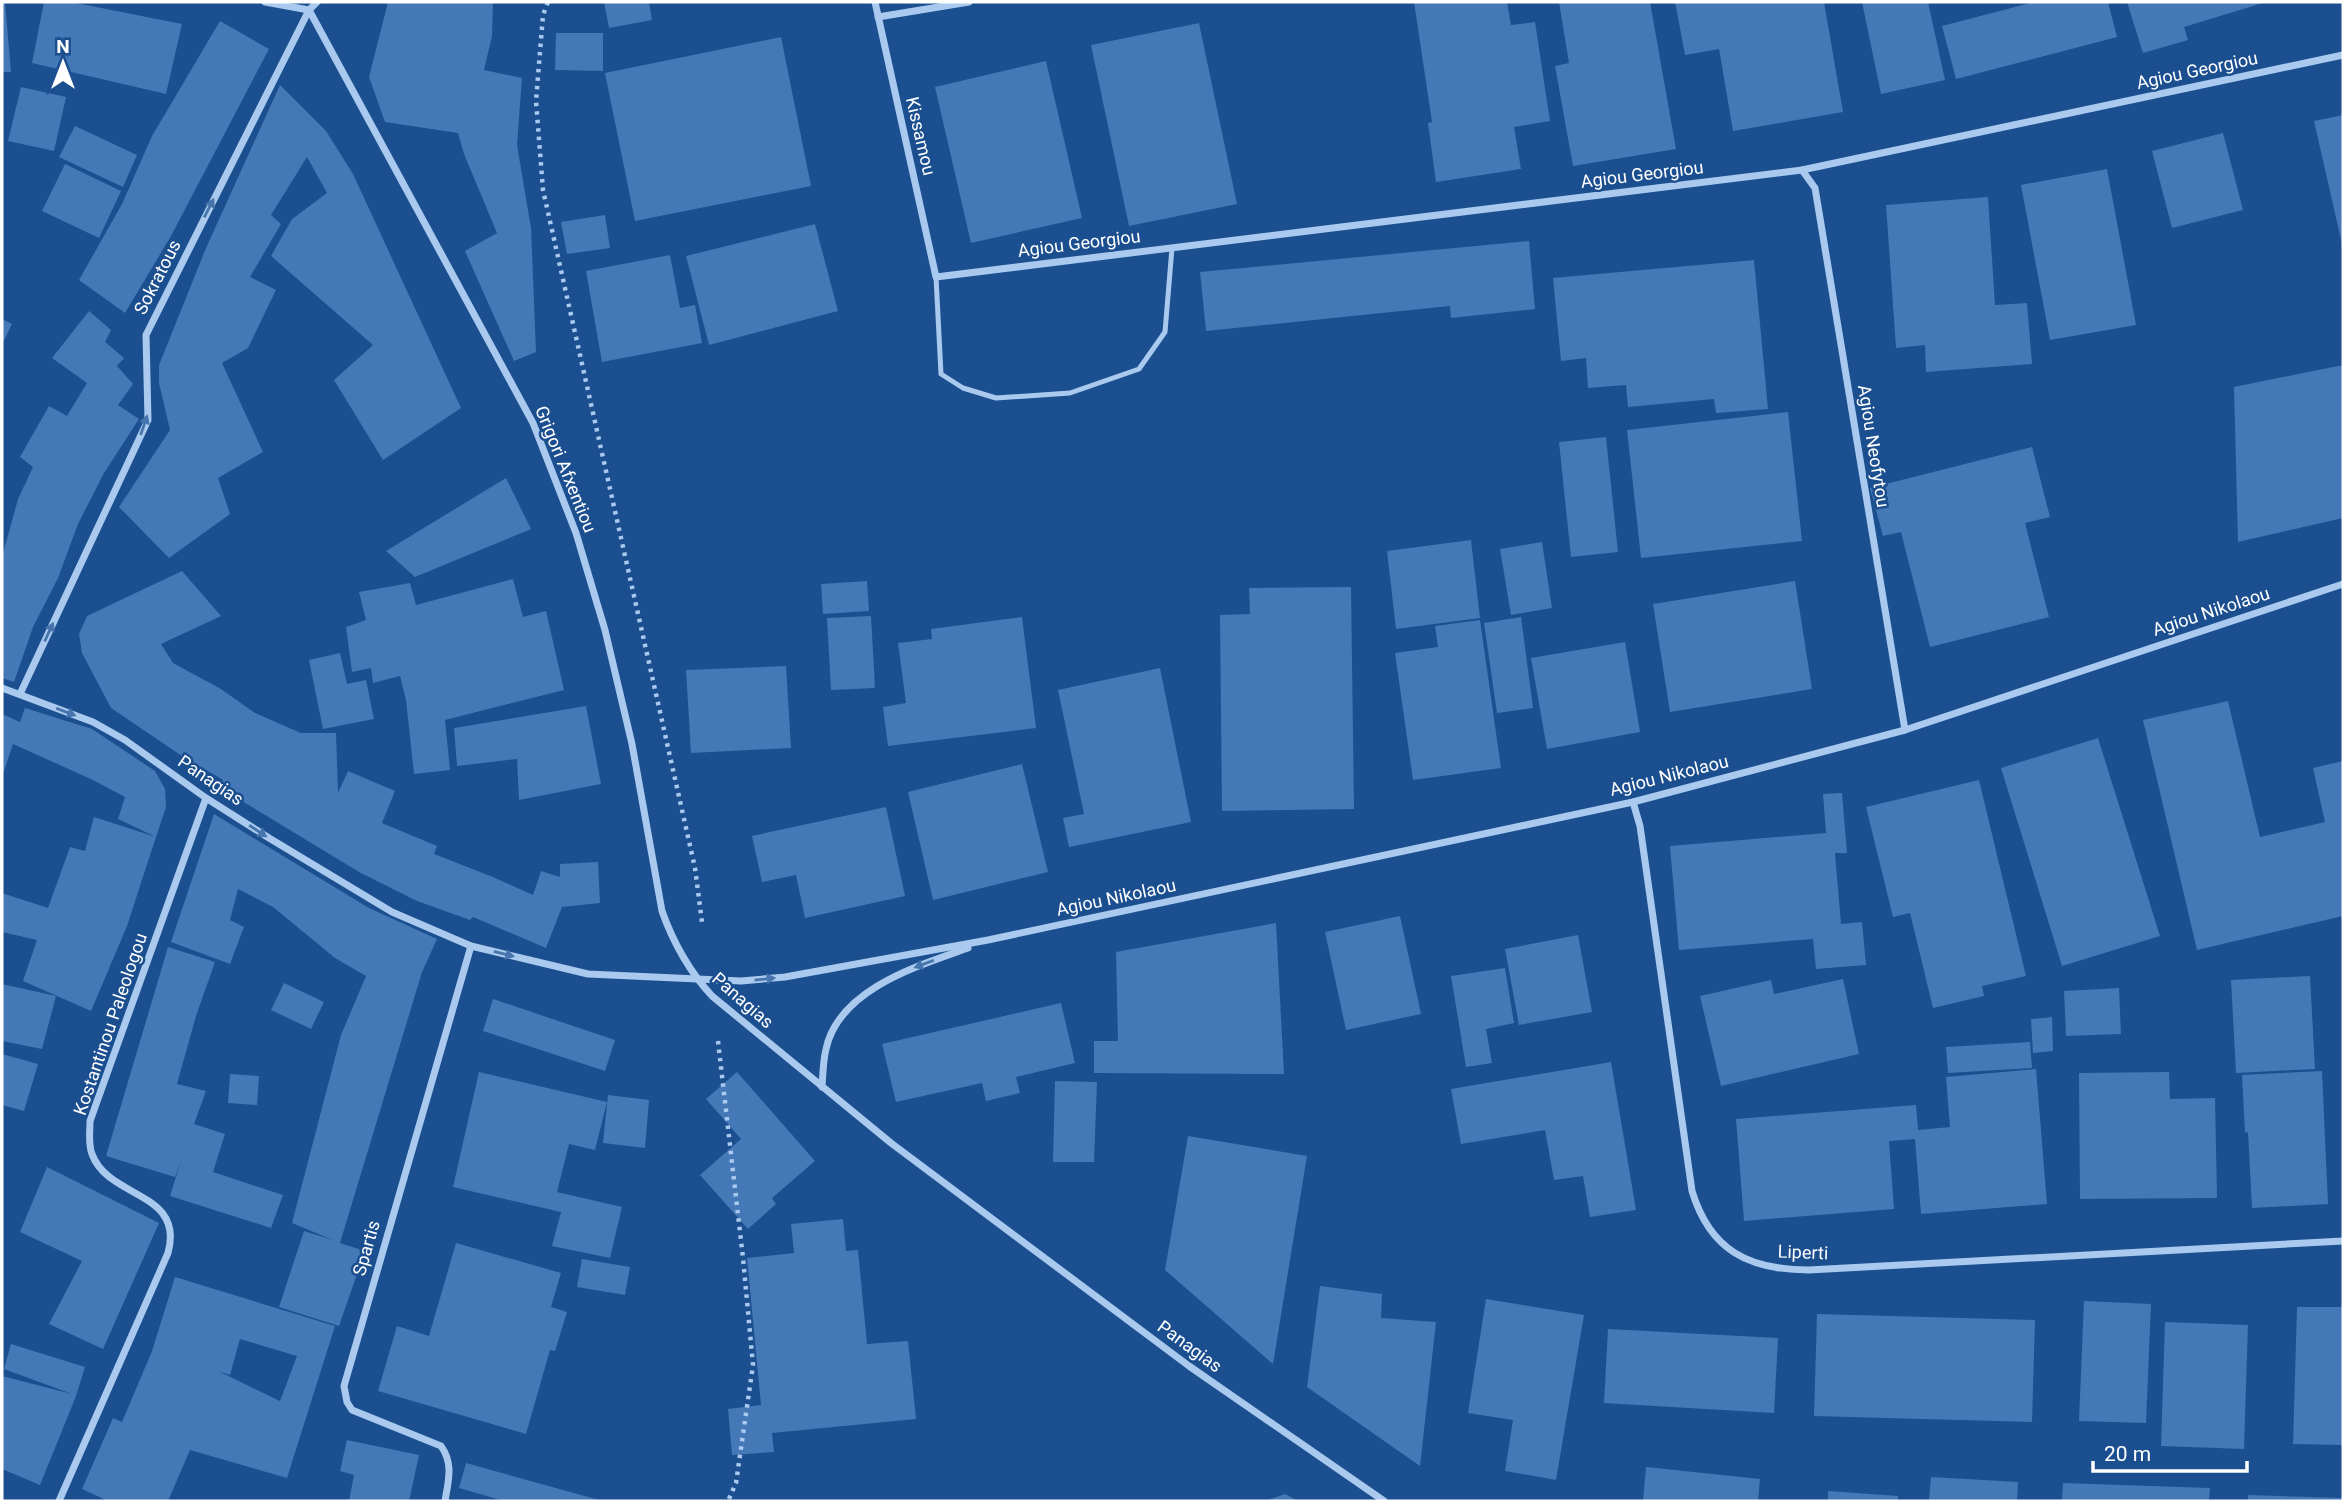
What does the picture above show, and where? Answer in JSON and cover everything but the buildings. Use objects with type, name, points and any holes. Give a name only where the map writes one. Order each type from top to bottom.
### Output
[{"type":"street","points":[[265,2],[309,10]]},
{"type":"street","name":"Sokratous","points":[[20,694],[148,420],[146,335],[309,10],[317,2]]},
{"type":"street","name":"Kissamou","points":[[874,2],[936,277]]},
{"type":"street","points":[[878,17],[969,2]]},
{"type":"street","name":"Grigori Afxentiou","points":[[309,10],[533,423],[576,533],[605,630],[632,744],[662,911],[669,930],[697,980]]},
{"type":"street","name":"Agiou Georgiou","points":[[936,277],[1802,170],[2343,55]]},
{"type":"street","name":"Agiou Neofytou","points":[[1802,170],[1815,188],[1905,730]]},
{"type":"street","name":"Agiou Nikolaou","points":[[697,980],[741,981],[785,977],[988,940],[1633,802],[1905,730],[2343,584]]},
{"type":"street","name":"Panagias","points":[[2,688],[93,722],[115,734],[206,798],[392,912],[471,946],[588,974],[697,980],[712,996],[891,1143],[1189,1366],[1384,1501]]},
{"type":"street","name":"Kostantinou Paleologou","points":[[59,1501],[172,1240],[163,1212],[149,1200],[111,1180],[99,1168],[92,1154],[90,1121],[206,798]]},
{"type":"street","name":"Liperti","points":[[1633,802],[1640,826],[1692,1191],[1699,1214],[1711,1234],[1728,1248],[1769,1267],[1809,1270],[2343,1241]]},
{"type":"street","name":"Agiou Nikolaou","points":[[822,1087],[826,1048],[833,1029],[846,1011],[867,992],[891,978],[988,940]]},
{"type":"street","name":"Spartis","points":[[445,1501],[450,1473],[447,1454],[441,1446],[352,1410],[347,1402],[344,1386],[471,946]]},
{"type":"lane","points":[[936,277],[941,374],[963,388],[996,398],[1070,393],[1139,369],[1166,332],[1172,248]]}]
